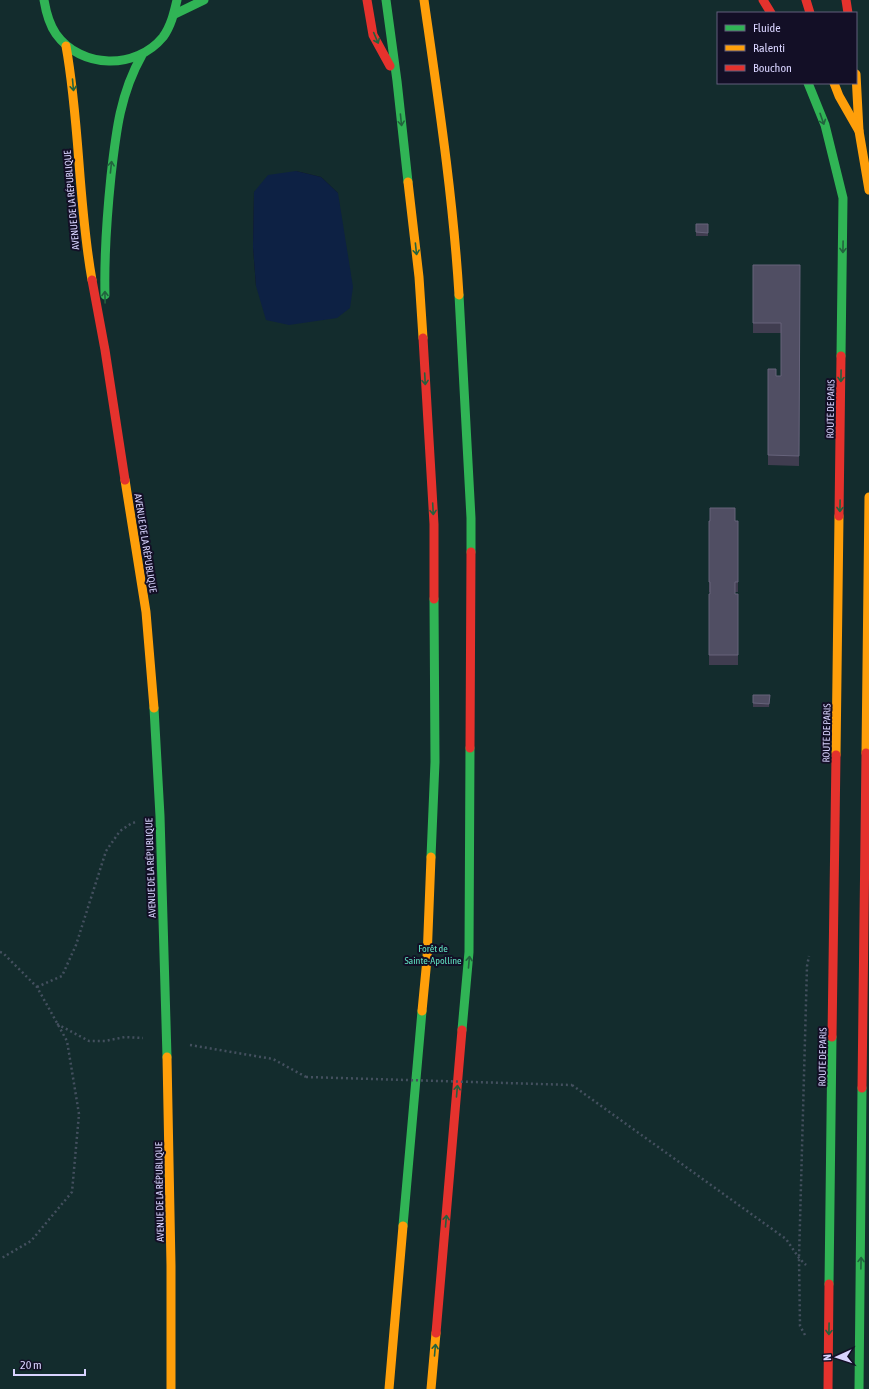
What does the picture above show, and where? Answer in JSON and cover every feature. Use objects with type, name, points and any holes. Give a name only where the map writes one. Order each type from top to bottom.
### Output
[{"type":"main road","points":[[44,0],[47,18],[53,30],[66,46],[85,58],[104,62],[123,62],[142,55],[156,44],[168,30],[175,14],[177,0]]},
{"type":"main road","points":[[175,14],[204,0]]},
{"type":"main road","points":[[367,0],[373,35],[397,82]]},
{"type":"main road","points":[[386,0],[397,82],[419,277],[434,524],[435,762],[427,958],[389,1389]]},
{"type":"main road","points":[[424,0],[445,147],[457,267],[471,518],[470,952],[432,1389]]},
{"type":"main road","points":[[763,0],[770,12]]},
{"type":"main road","points":[[806,0],[810,12]]},
{"type":"main road","points":[[846,0],[848,12]]},
{"type":"main road","name":"AVENUE DE LA RÉPUBLIQUE","points":[[66,46],[72,80],[86,247],[105,350],[146,612],[154,706],[160,816],[171,1235],[171,1389]]},
{"type":"main road","name":"AVENUE DE LA RÉPUBLIQUE","points":[[105,350],[106,235],[115,135],[120,109],[128,82],[133,69],[142,55]]},
{"type":"main road","name":"ROUTE DE PARIS","points":[[808,84],[817,103],[831,143],[843,198],[828,1389]]},
{"type":"main road","points":[[834,84],[839,96],[859,131]]},
{"type":"main road","points":[[857,84],[859,131],[869,190]]},
{"type":"main road","points":[[859,1389],[869,498]]},
{"type":"path","points":[[37,987],[62,976],[76,945],[106,851],[120,831],[132,823],[160,816]]},
{"type":"path","points":[[0,952],[3,953],[37,987],[67,1041],[79,1114],[72,1192],[31,1241],[0,1259]]},
{"type":"path","points":[[306,1077],[572,1085],[786,1239]]},
{"type":"green space","name":"Forêt de Sainte-Apolline","points":[[0,0],[869,0],[869,1389],[0,1389]],"holes":[[[296,171],[321,177],[338,193],[256,286],[253,247],[254,192]]]},
{"type":"water","points":[[296,171],[321,177],[338,193],[353,287],[350,308],[337,318],[289,325],[266,320],[256,286],[253,247],[254,192],[268,175]]},
{"type":"building","points":[[696,224],[708,224],[708,233],[696,232]]},
{"type":"building","points":[[753,265],[800,265],[799,456],[768,455],[768,369],[776,369],[776,376],[781,376],[781,323],[753,323]]},
{"type":"building","points":[[710,508],[735,508],[735,521],[738,521],[738,582],[735,582],[735,594],[738,594],[738,655],[709,655]]},
{"type":"building","points":[[753,695],[770,695],[769,704],[753,703]]},
{"type":"traffic: fast","points":[[44,0],[51,26],[67,46],[79,54],[94,59],[109,61],[124,60],[152,48],[163,37],[168,28],[177,0]]},
{"type":"traffic: fast","points":[[175,14],[204,0]]},
{"type":"traffic: fast","points":[[386,0],[397,81],[408,182]]},
{"type":"traffic: fast","points":[[105,295],[107,220],[117,129],[129,84],[142,55]]},
{"type":"traffic: fast","points":[[808,84],[825,125],[843,198],[841,356]]},
{"type":"traffic: fast","points":[[459,295],[471,518],[471,552]]},
{"type":"traffic: fast","points":[[431,857],[435,762],[434,599]]},
{"type":"traffic: fast","points":[[154,708],[160,816],[167,1057]]},
{"type":"traffic: fast","points":[[462,1030],[469,952],[470,748]]},
{"type":"traffic: fast","points":[[403,1226],[422,1011]]},
{"type":"traffic: fast","points":[[829,1284],[832,1037]]},
{"type":"traffic: fast","points":[[859,1389],[862,1088]]},
{"type":"traffic: slow","points":[[424,0],[449,184],[459,295]]},
{"type":"traffic: slow","points":[[66,46],[71,75],[84,222],[92,280]]},
{"type":"traffic: slow","points":[[834,84],[839,96],[859,131],[869,190]]},
{"type":"traffic: slow","points":[[857,84],[859,131]]},
{"type":"traffic: slow","points":[[408,182],[419,277],[423,338]]},
{"type":"traffic: slow","points":[[125,480],[146,612],[154,708]]},
{"type":"traffic: slow","points":[[866,753],[869,497]]},
{"type":"traffic: slow","points":[[836,755],[839,516]]},
{"type":"traffic: slow","points":[[422,1011],[427,959],[431,857]]},
{"type":"traffic: slow","points":[[167,1057],[171,1266],[171,1389]]},
{"type":"traffic: slow","points":[[389,1389],[403,1226]]},
{"type":"traffic: slow","points":[[431,1389],[436,1333]]},
{"type":"traffic: jam","points":[[367,0],[373,35],[390,66]]},
{"type":"traffic: jam","points":[[763,0],[770,12]]},
{"type":"traffic: jam","points":[[806,0],[810,12]]},
{"type":"traffic: jam","points":[[846,0],[848,12]]},
{"type":"traffic: jam","points":[[92,280],[105,350],[125,480]]},
{"type":"traffic: jam","points":[[423,338],[434,524],[434,599]]},
{"type":"traffic: jam","points":[[839,516],[841,356]]},
{"type":"traffic: jam","points":[[470,748],[471,552]]},
{"type":"traffic: jam","points":[[862,1088],[866,753]]},
{"type":"traffic: jam","points":[[832,1037],[836,755]]},
{"type":"traffic: jam","points":[[436,1333],[462,1030]]},
{"type":"traffic: jam","points":[[828,1389],[829,1284]]}]
